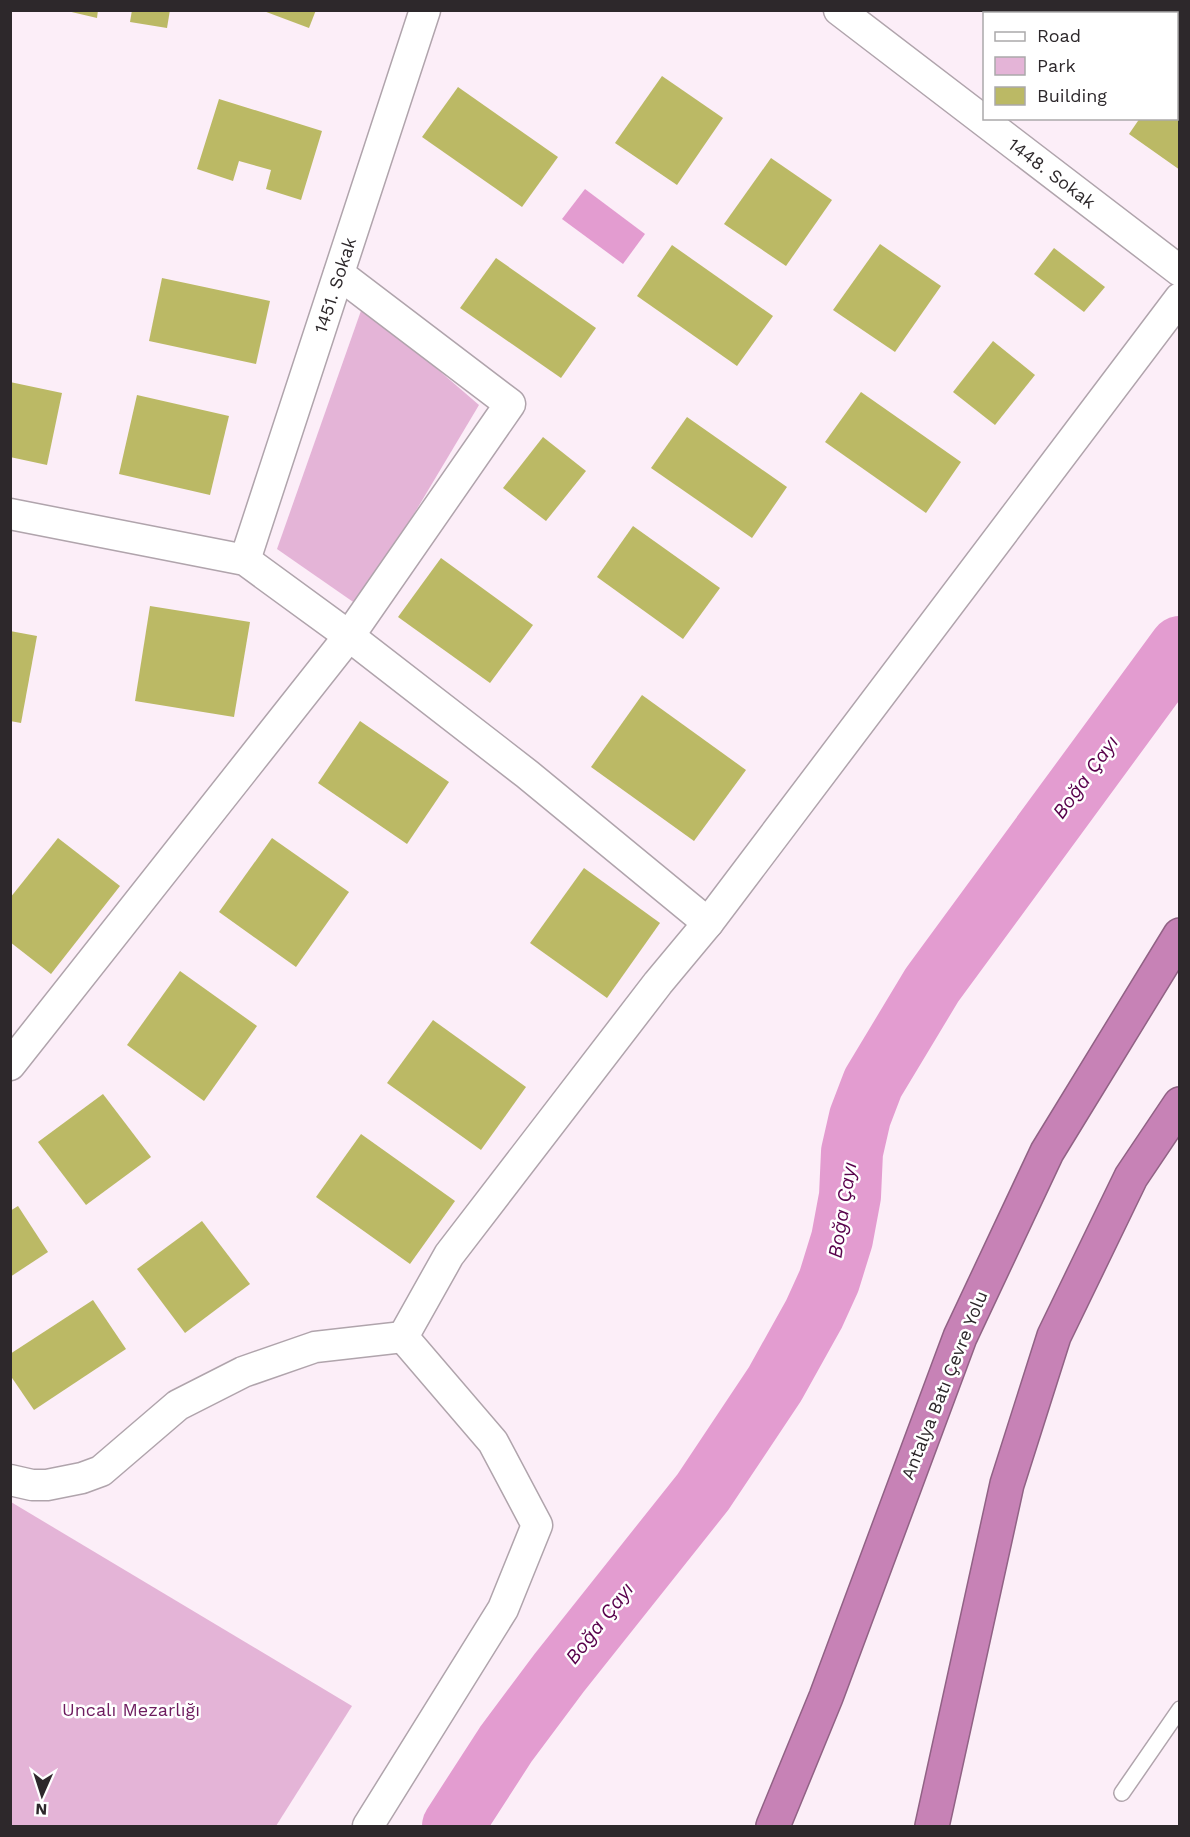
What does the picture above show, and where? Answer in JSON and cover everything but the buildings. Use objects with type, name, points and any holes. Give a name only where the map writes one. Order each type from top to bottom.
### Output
[{"type":"highway","name":"Antalya Batı Çevre Yolu","points":[[772,1827],[826,1698],[960,1337],[1047,1152],[1179,935]]},
{"type":"highway","points":[[932,1827],[1007,1484],[1054,1336],[1131,1177],[1179,1104]]},
{"type":"street","name":"1451. Sokak","points":[[245,560],[425,10]]},
{"type":"street","name":"1448. Sokak","points":[[839,10],[1179,271]]},
{"type":"street","points":[[10,1065],[349,636],[510,404],[339,274]]},
{"type":"street","points":[[403,1337],[449,1255],[658,983],[708,923],[1179,298]]},
{"type":"street","points":[[10,514],[245,560],[349,636],[527,774],[708,923]]},
{"type":"street","points":[[10,1480],[32,1485],[47,1485],[82,1478],[101,1471],[178,1405],[243,1372],[315,1347],[403,1337]]},
{"type":"street","points":[[368,1827],[503,1609],[537,1525],[493,1442],[403,1337]]},
{"type":"lane","points":[[1122,1793],[1179,1709]]},
{"type":"green space","points":[[363,305],[479,405],[359,606],[277,549]]},
{"type":"green space","name":"Uncalı Mezarlığı","points":[[11,1502],[352,1706],[276,1826],[11,1826]]},
{"type":"shaded area","points":[[585,189],[645,234],[623,264],[562,219]]},
{"type":"waterway","name":"Boğa Çayı","points":[[453,1826],[506,1744],[559,1673],[703,1492],[775,1384],[814,1314],[829,1281],[842,1239],[850,1196],[852,1152],[860,1117],[873,1083],[932,985],[1180,647]]}]
